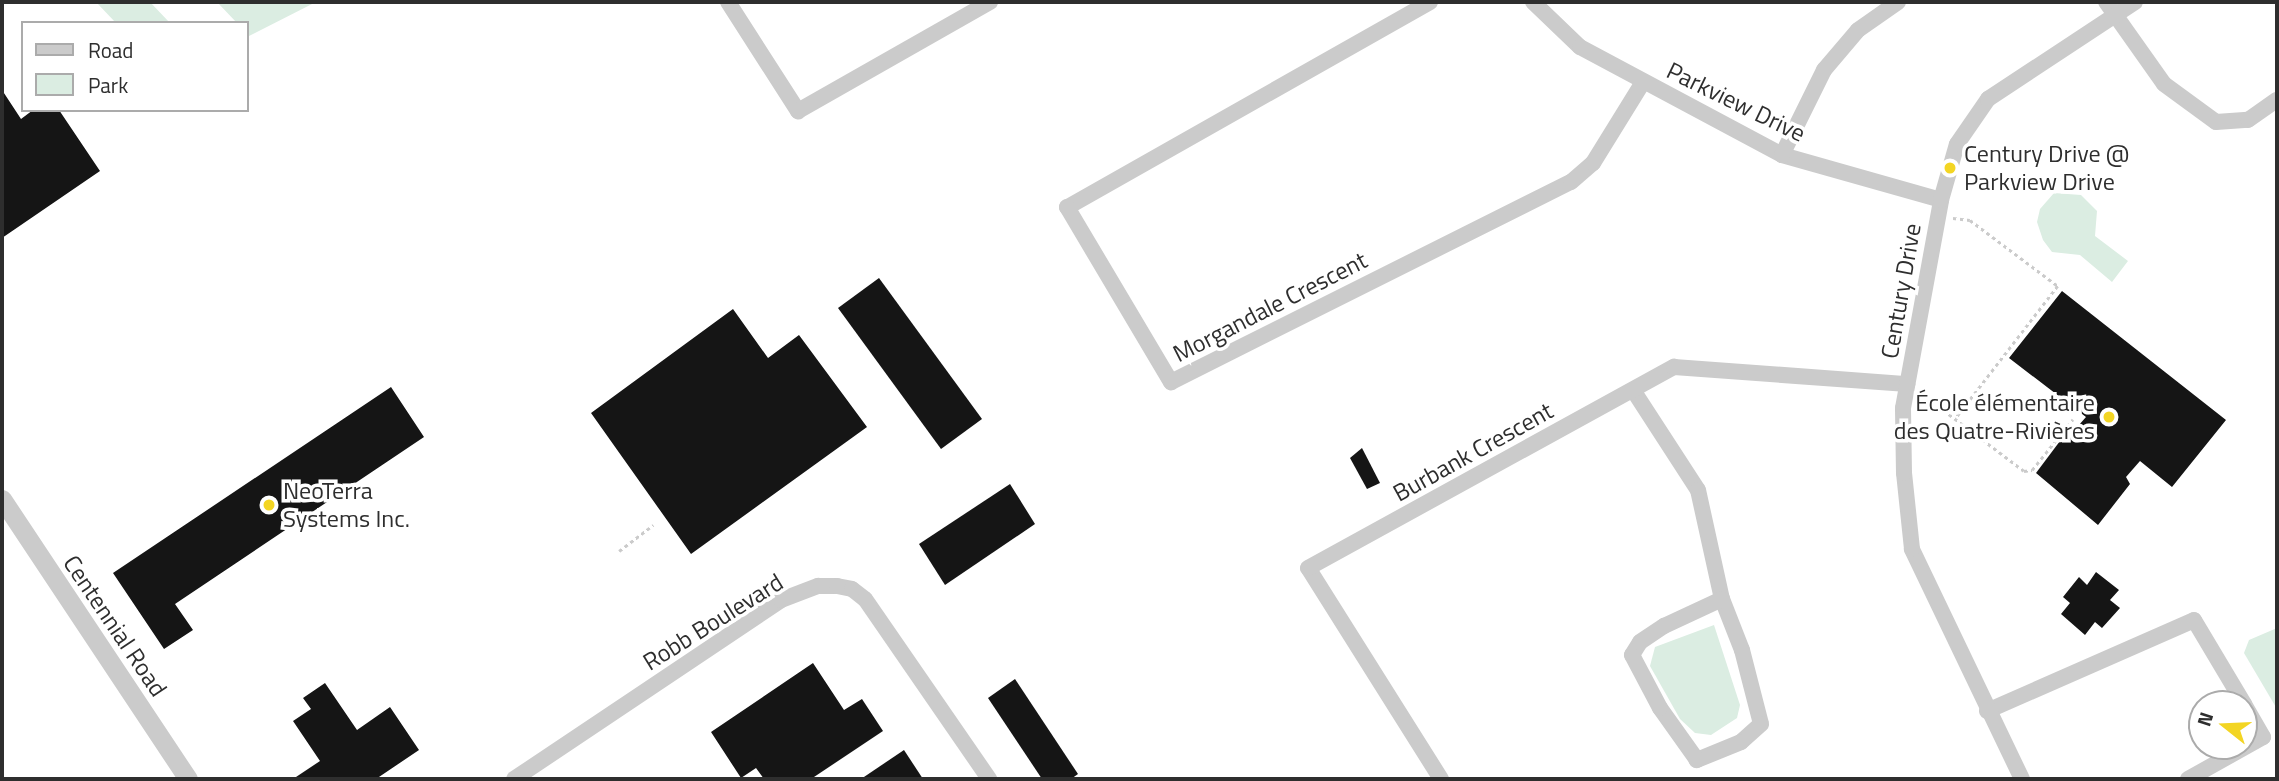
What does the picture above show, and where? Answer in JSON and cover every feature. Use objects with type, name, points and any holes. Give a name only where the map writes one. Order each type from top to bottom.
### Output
[{"type":"street","points":[[727,2],[798,111],[990,2]]},
{"type":"street","name":"Morgandale Crescent","points":[[1430,2],[1067,207],[1171,382],[1571,182],[1593,163],[1643,82]]},
{"type":"street","name":"Parkview Drive","points":[[1534,2],[1580,47],[1782,155],[1941,200]]},
{"type":"street","points":[[1782,155],[1824,70],[1858,30],[1898,2]]},
{"type":"street","name":"Century Drive","points":[[2022,779],[1987,711],[1912,549],[1903,473],[1907,384],[1941,200],[1957,144],[1988,99],[2110,8],[2135,2]]},
{"type":"street","points":[[2110,8],[2165,83],[2216,122],[2248,120],[2277,100]]},
{"type":"street","name":"Burbank Crescent","points":[[1441,779],[1308,568],[1674,368],[1907,384]]},
{"type":"street","points":[[1633,390],[1698,489],[1722,599],[1742,650],[1761,724],[1741,742],[1713,757],[1697,760],[1660,708],[1632,656],[1640,642],[1664,626],[1722,599]]},
{"type":"street","name":"Centennial Road","points":[[2,499],[188,779]]},
{"type":"street","name":"Robb Boulevard","points":[[514,779],[780,600],[818,586],[837,586],[852,589],[865,599],[989,779]]},
{"type":"street","points":[[1987,711],[2194,620],[2236,690]]},
{"type":"street","points":[[2188,779],[2222,760]]},
{"type":"path","points":[[1938,217],[1970,220],[2058,286],[1956,418]]},
{"type":"path","points":[[1907,384],[2024,471],[2032,470],[2073,419]]},
{"type":"path","points":[[619,551],[653,525]]},
{"type":"green space","points":[[96,2],[150,2],[168,21],[114,21]]},
{"type":"green space","points":[[217,2],[316,2],[249,36],[248,21],[235,21]]},
{"type":"green space","points":[[2054,193],[2081,195],[2097,211],[2095,236],[2128,261],[2112,282],[2080,255],[2052,252],[2043,240],[2037,222],[2040,209]]},
{"type":"green space","points":[[1714,625],[1740,705],[1737,718],[1711,735],[1695,733],[1680,719],[1650,666],[1655,647]]},
{"type":"green space","points":[[2277,628],[2277,709],[2244,653],[2249,640]]},
{"type":"building","points":[[2,90],[21,119],[30,112],[60,112],[100,171],[2,238]]},
{"type":"building","points":[[879,278],[982,419],[941,449],[838,308]]},
{"type":"building","points":[[2062,291],[2226,420],[2172,487],[2140,461],[2126,477],[2130,484],[2098,525],[2036,473],[2066,433],[2071,434],[2086,417],[2009,358]]},
{"type":"building","points":[[733,309],[768,358],[799,335],[867,427],[691,554],[591,413]]},
{"type":"building","name":"NeoTerra Systems Inc.","points":[[391,387],[424,437],[175,604],[193,630],[164,649],[113,573]]},
{"type":"building","points":[[1362,448],[1380,483],[1367,489],[1350,458]]},
{"type":"building","points":[[1010,484],[1035,524],[945,585],[919,544]]},
{"type":"building","points":[[2096,572],[2119,590],[2110,600],[2120,608],[2102,628],[2095,622],[2085,635],[2061,614],[2070,603],[2063,597],[2079,577],[2087,585]]},
{"type":"building","points":[[813,663],[844,710],[862,699],[883,731],[811,779],[764,779],[756,768],[741,778],[711,732]]},
{"type":"building","points":[[1015,679],[1078,774],[1071,779],[1042,779],[988,698]]},
{"type":"building","points":[[325,683],[357,730],[390,707],[419,750],[376,779],[293,779],[320,761],[293,721],[311,709],[303,698]]},
{"type":"building","points":[[904,750],[923,779],[861,779]]},
{"type":"place","name":"Century Drive @ Parkview Drive","points":[[1950,168]]},
{"type":"place","name":"École élémentaire des Quatre-Rivières","points":[[2109,417]]},
{"type":"place","name":"NeoTerra Systems Inc.","points":[[269,505]]}]
